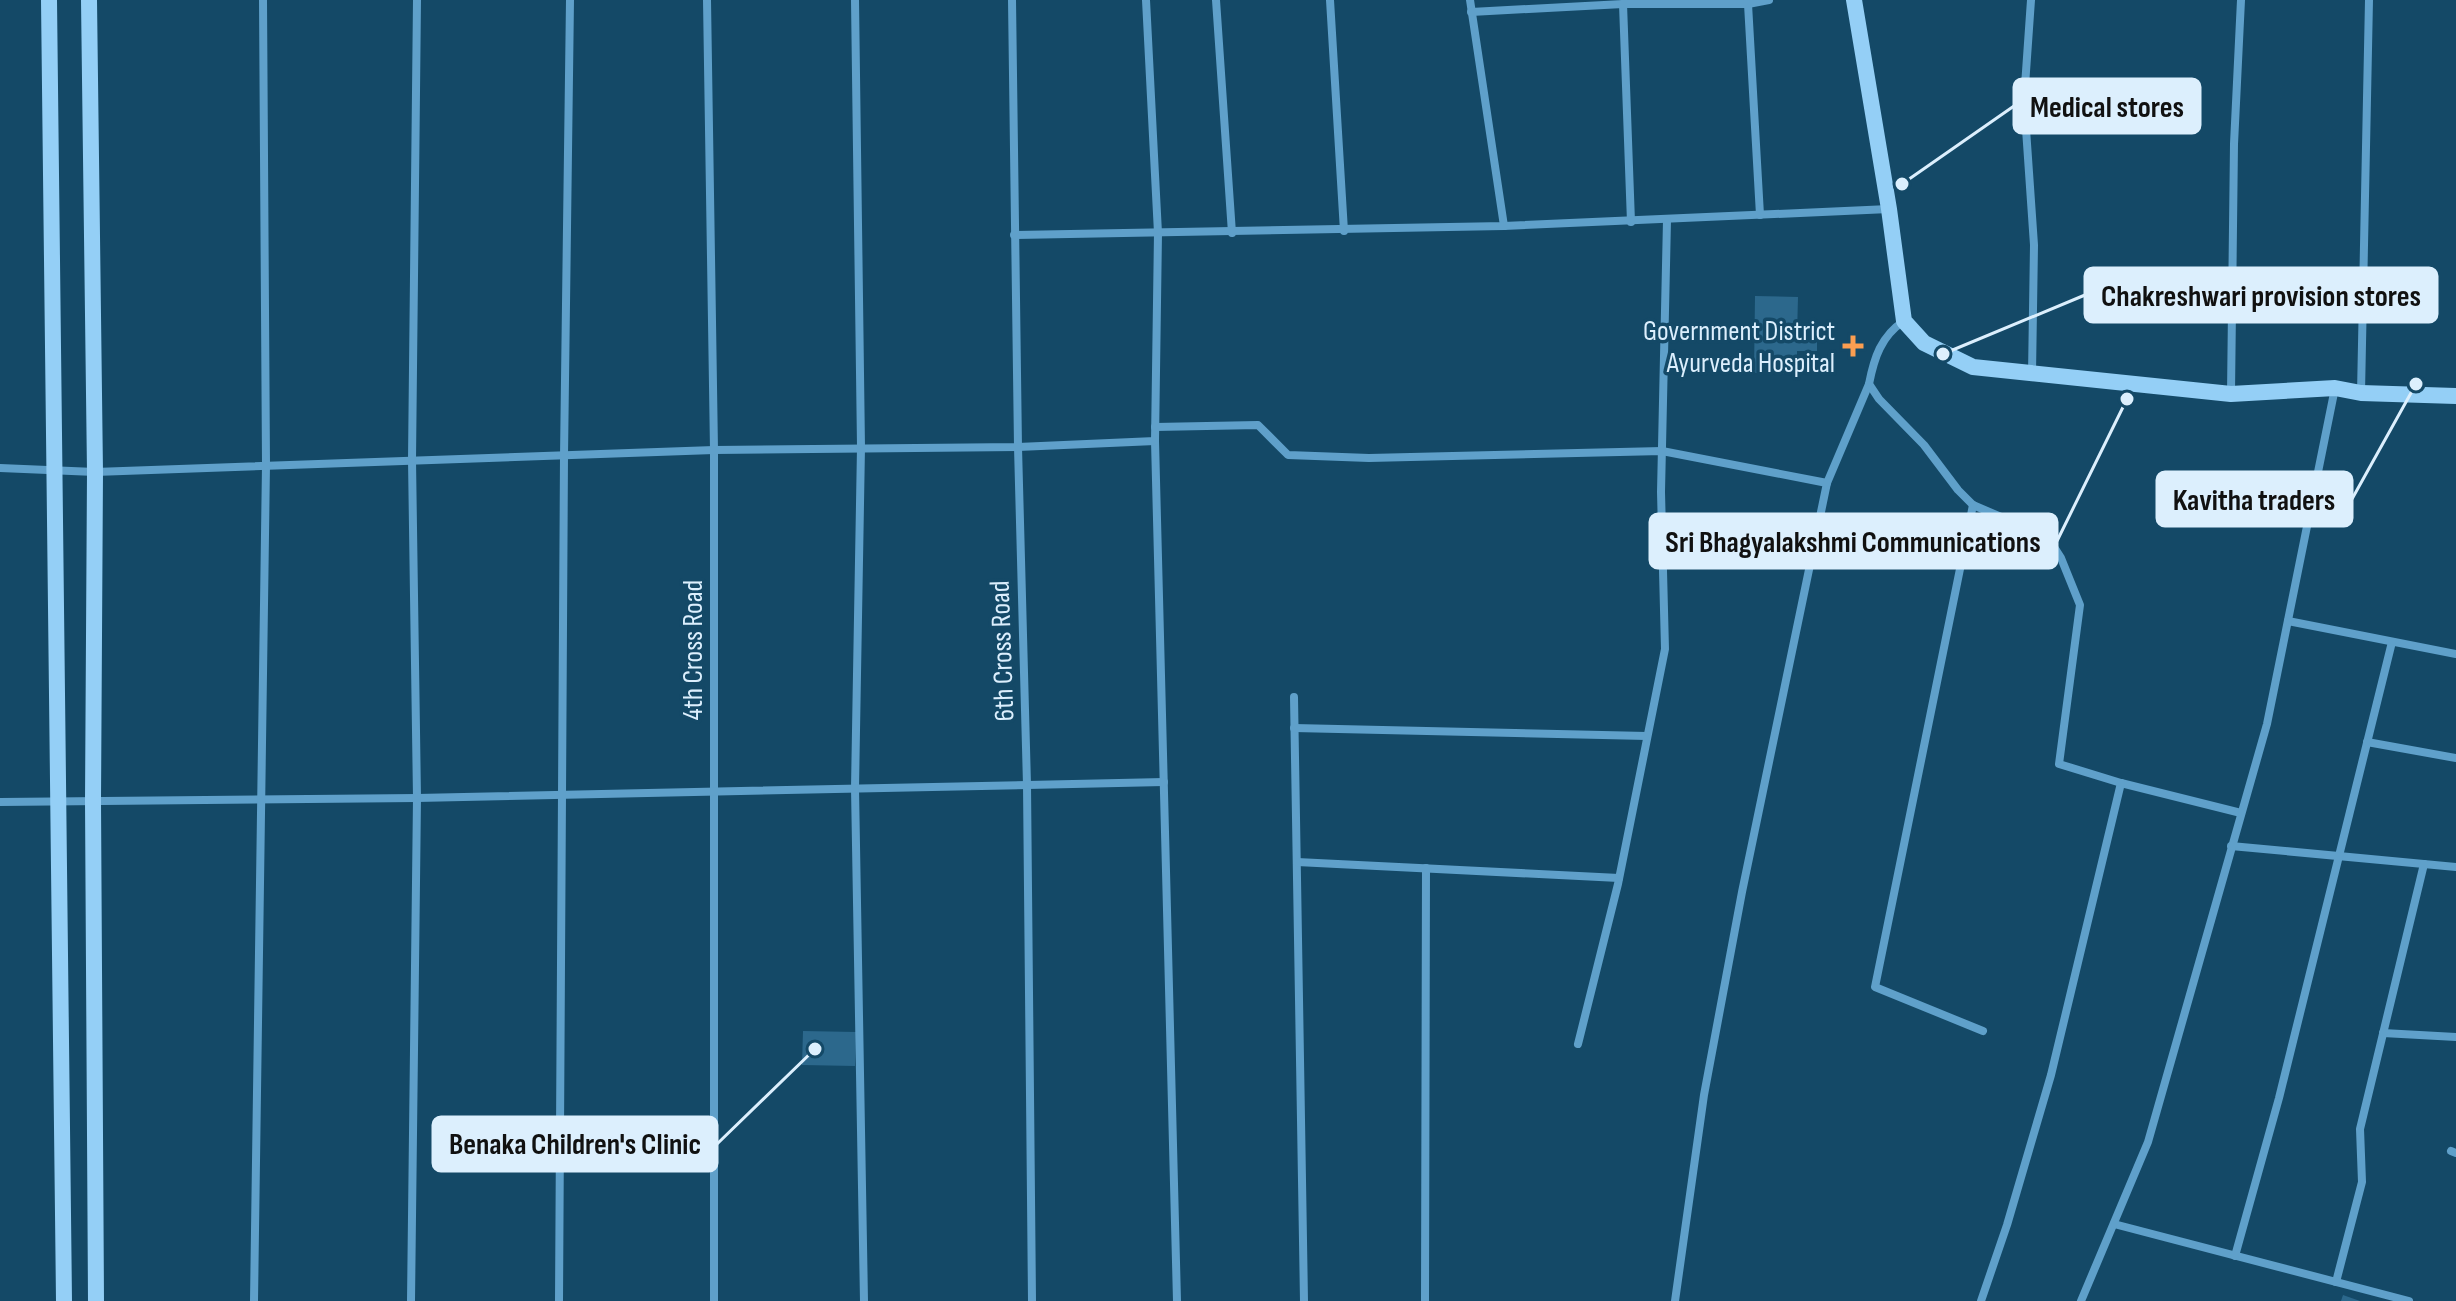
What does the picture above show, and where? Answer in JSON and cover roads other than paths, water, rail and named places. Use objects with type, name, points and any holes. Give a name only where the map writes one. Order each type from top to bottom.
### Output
[{"type":"street","points":[[49,0],[64,1301]]},
{"type":"street","points":[[89,0],[95,472],[96,1301]]},
{"type":"street","points":[[254,1301],[266,465],[263,0]]},
{"type":"street","points":[[411,1301],[417,798],[412,460],[417,0]]},
{"type":"street","points":[[559,1301],[570,0]]},
{"type":"street","name":"4th Cross Road","points":[[707,0],[714,450],[714,1301]]},
{"type":"street","points":[[855,0],[861,447],[855,788],[864,1301]]},
{"type":"street","name":"6th Cross Road","points":[[1012,0],[1018,447],[1027,785],[1032,1301]]},
{"type":"street","points":[[1146,0],[1158,233],[1155,441],[1177,1301]]},
{"type":"street","points":[[1216,0],[1232,233]]},
{"type":"street","points":[[1330,0],[1344,231]]},
{"type":"street","points":[[1470,0],[1504,226]]},
{"type":"street","points":[[1471,12],[1623,4],[1748,4],[1769,0]]},
{"type":"street","points":[[1854,0],[1889,209],[1904,321],[1924,343],[1973,367],[2231,394],[2335,388],[2361,393],[2456,396]]},
{"type":"street","points":[[2031,0],[2024,100],[2034,245],[2032,374]]},
{"type":"street","points":[[2231,394],[2234,144],[2241,0]]},
{"type":"street","points":[[2361,393],[2369,0]]},
{"type":"street","points":[[1623,4],[1631,222]]},
{"type":"street","points":[[1748,4],[1760,215]]},
{"type":"street","points":[[1014,235],[1344,231],[1631,222],[1889,209]]},
{"type":"street","points":[[1578,1044],[1619,878],[1665,649],[1662,451],[1667,220]]},
{"type":"street","points":[[1675,1301],[1713,1048],[1742,892],[1827,483],[1869,384],[1874,357],[1894,328],[1904,321]]},
{"type":"street","points":[[1869,384],[1973,505],[2027,528],[2052,544],[2061,558],[2080,605],[2059,764],[2241,813]]},
{"type":"street","points":[[2081,1301],[2148,1142],[2267,724],[2335,388]]},
{"type":"street","points":[[1155,427],[1258,425],[1288,455],[1369,458],[1662,451],[1827,483]]},
{"type":"street","points":[[0,468],[95,472],[714,450],[1018,447],[1155,441]]},
{"type":"street","points":[[1973,505],[1875,987],[1983,1031]]},
{"type":"street","points":[[2288,621],[2456,654]]},
{"type":"street","points":[[2235,1256],[2279,1098],[2392,642]]},
{"type":"street","points":[[1294,697],[1304,1301]]},
{"type":"street","points":[[1294,728],[1647,736]]},
{"type":"street","points":[[2367,742],[2456,758]]},
{"type":"street","points":[[0,802],[417,798],[1164,782]]},
{"type":"street","points":[[1981,1301],[2051,1075],[2121,783]]},
{"type":"street","points":[[2231,846],[2456,867]]},
{"type":"street","points":[[1297,862],[1619,878]]},
{"type":"street","points":[[2336,1282],[2362,1182],[2360,1129],[2424,864]]},
{"type":"street","points":[[1425,1301],[1426,868]]},
{"type":"street","points":[[2383,1033],[2456,1037]]},
{"type":"street","points":[[2114,1224],[2409,1301]]},
{"type":"place","name":"Medical stores","points":[[1902,184]]},
{"type":"place","name":"Government District Ayurveda Hospital","points":[[1853,346]]},
{"type":"place","name":"Chakreshwari provision stores","points":[[1943,354]]},
{"type":"place","name":"Kavitha traders","points":[[2416,384]]},
{"type":"place","name":"Sri Bhagyalakshmi Communications","points":[[2127,399]]},
{"type":"place","name":"Benaka Children's Clinic","points":[[815,1049]]}]
